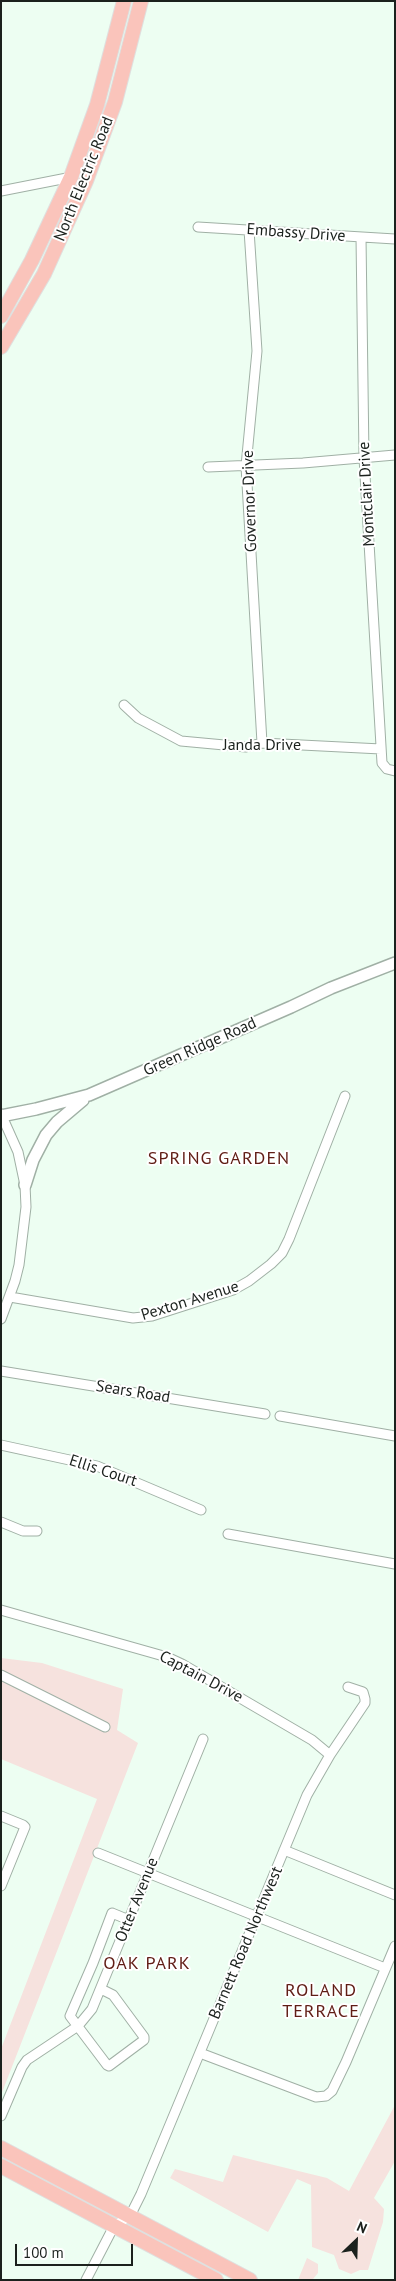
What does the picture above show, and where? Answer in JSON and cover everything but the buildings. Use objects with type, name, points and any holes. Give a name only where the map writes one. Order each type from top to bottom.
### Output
[{"type":"main road","name":"North Electric Road","points":[[1,316],[32,260],[71,177],[100,96],[124,1]]},
{"type":"main road","name":"North Electric Road","points":[[1,347],[44,274],[86,181],[115,102],[141,1]]},
{"type":"main road","points":[[1,2148],[130,2216],[232,2276],[250,2280]]},
{"type":"main road","points":[[1,2166],[216,2280]]},
{"type":"street","points":[[1,191],[71,177],[86,181]]},
{"type":"street","name":"Embassy Drive","points":[[198,227],[395,239]]},
{"type":"street","name":"Governor Drive","points":[[249,230],[257,351],[246,466],[262,743]]},
{"type":"street","name":"Montclair Drive","points":[[361,238],[364,458],[381,749]]},
{"type":"street","points":[[208,467],[395,455]]},
{"type":"street","name":"Janda Drive","points":[[124,705],[138,718],[181,741],[246,747],[262,743],[381,749]]},
{"type":"street","points":[[381,749],[384,766],[395,771]]},
{"type":"street","name":"Green Ridge Road","points":[[1,1115],[61,1104],[89,1095],[291,1008],[331,988],[395,963]]},
{"type":"street","points":[[25,1185],[33,1160],[46,1134],[71,1109],[89,1095]]},
{"type":"street","name":"Pexton Avenue","points":[[10,1297],[133,1318],[152,1316],[233,1290],[249,1281],[272,1264],[282,1253],[345,1096]]},
{"type":"street","points":[[1,1115],[15,1143],[25,1185],[25,1221],[19,1265],[10,1297],[1,1319]]},
{"type":"street","name":"Sears Road","points":[[1,1371],[265,1414]]},
{"type":"street","points":[[280,1416],[395,1436]]},
{"type":"street","name":"Ellis Court","points":[[1,1444],[97,1466],[202,1510]]},
{"type":"street","points":[[1,1522],[23,1531],[37,1531]]},
{"type":"street","points":[[228,1534],[395,1564]]},
{"type":"street","name":"Captain Drive","points":[[1,1610],[167,1657],[312,1740],[330,1755]]},
{"type":"street","points":[[1,1676],[104,1727]]},
{"type":"street","name":"Barnett Road Northwest","points":[[130,2216],[307,1795],[330,1755],[365,1704],[363,1692],[348,1687]]},
{"type":"street","name":"Otter Avenue","points":[[1,2116],[22,2067],[27,2060],[78,2026],[92,2009],[203,1740]]},
{"type":"street","points":[[1,1816],[23,1825],[24,1830],[1,1886]]},
{"type":"street","points":[[284,1850],[395,1895]]},
{"type":"street","points":[[98,1853],[385,1968]]},
{"type":"street","points":[[101,1989],[113,1995],[144,2035],[144,2040],[110,2066],[107,2065],[70,2016],[112,1913],[129,1920]]},
{"type":"street","points":[[200,2053],[316,2097],[326,2096],[332,2091],[395,1946]]},
{"type":"street","points":[[86,2280],[114,2226],[130,2216]]},
{"type":"shaded area","points":[[1,1658],[42,1663],[123,1689],[117,1730],[138,1743],[1,2095],[1,2049],[97,1799],[1,1759]]},
{"type":"shaded area","points":[[395,2105],[395,2161],[374,2198],[384,2209],[383,2222],[368,2270],[360,2270],[351,2274],[339,2269],[334,2255],[312,2247],[311,2185],[297,2179],[268,2232],[170,2178],[175,2169],[223,2182],[233,2155],[327,2178],[349,2191]]},
{"type":"shaded area","points":[[307,2258],[318,2264],[318,2273],[313,2279],[298,2280]]},
{"type":"district","name":"SPRING GARDEN","points":[[219,1159]]},
{"type":"district","name":"OAK PARK","points":[[147,1964]]},
{"type":"district","name":"ROLAND TERRACE","points":[[321,2001]]}]
